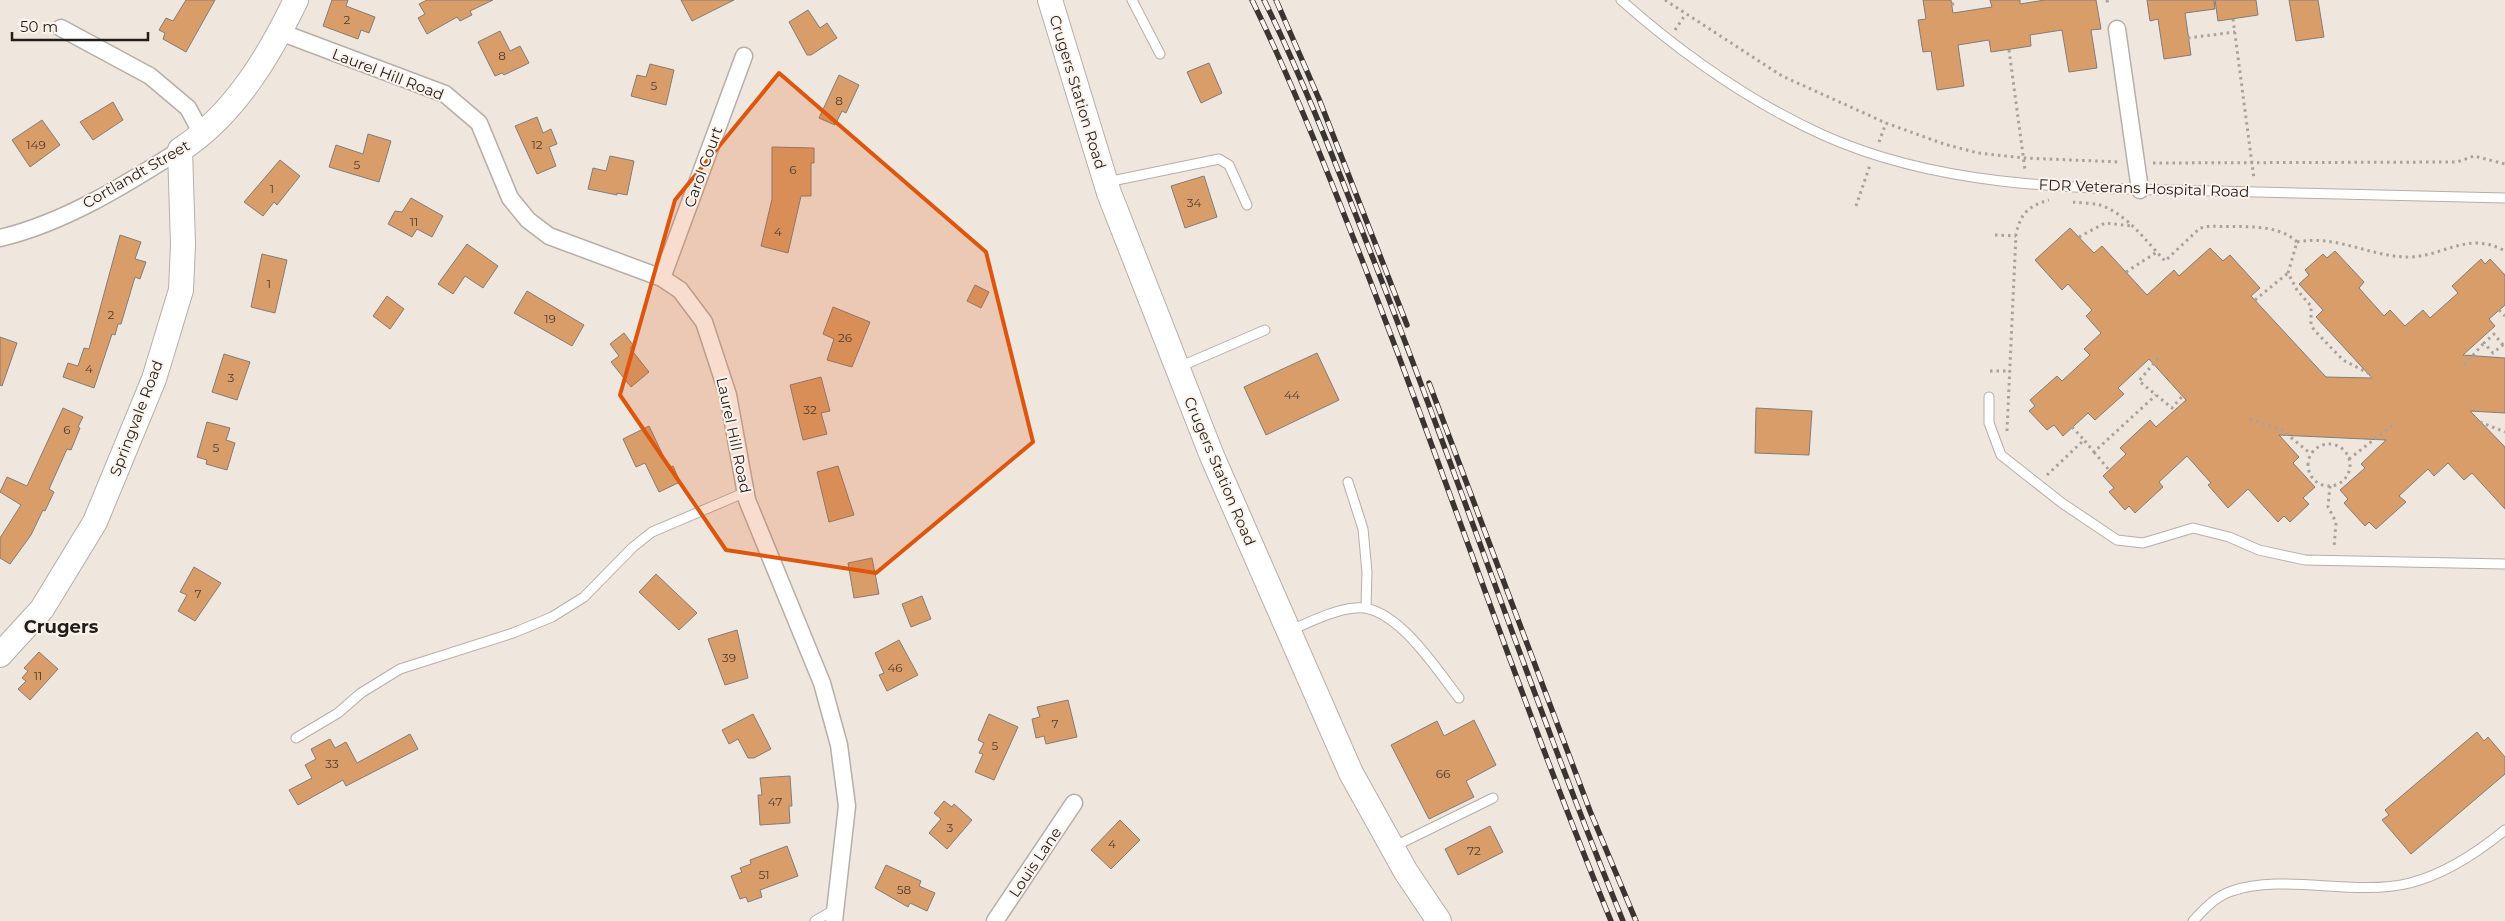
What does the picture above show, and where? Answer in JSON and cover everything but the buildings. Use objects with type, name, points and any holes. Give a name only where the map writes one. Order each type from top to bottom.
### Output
[{"type":"street","name":"Cortlandt Street","points":[[0,238],[23,232],[59,217],[136,178],[202,134],[242,90],[280,32],[296,0]]},
{"type":"street","name":"Crugers Station Road","points":[[1052,0],[1106,182],[1176,368],[1212,456],[1351,773],[1392,847],[1439,921]]},
{"type":"street","points":[[62,28],[150,76],[188,108],[202,134]]},
{"type":"street","points":[[2117,30],[2140,190]]},
{"type":"street","name":"Laurel Hill Road","points":[[280,32],[445,94],[479,123],[510,198],[528,220],[549,236],[662,278],[680,290],[704,322],[728,395],[746,492],[822,683],[839,745],[847,806],[842,864],[834,916]]},
{"type":"street","name":"Carol Court","points":[[662,278],[744,56]]},
{"type":"street","name":"Springvale Road","points":[[0,655],[42,609],[95,522],[154,379],[180,290],[183,245],[180,150]]},
{"type":"street","name":"Louis Lane","points":[[996,921],[1074,803]]},
{"type":"lane","points":[[1132,0],[1160,54]]},
{"type":"lane","name":"FDR Veterans Hospital Road","points":[[1621,0],[1667,41],[1714,74],[1761,103],[1824,135],[1891,159],[1942,172],[2076,188],[2505,198]]},
{"type":"lane","points":[[1106,182],[1219,159],[1229,165],[1247,205]]},
{"type":"lane","points":[[1176,368],[1265,330]]},
{"type":"lane","points":[[1989,396],[1989,423],[2001,455],[2062,503],[2117,540],[2143,543],[2192,528],[2228,537],[2259,550],[2305,560],[2505,564]]},
{"type":"lane","points":[[1348,482],[1363,529],[1367,572],[1366,607]]},
{"type":"lane","points":[[296,738],[338,713],[361,693],[400,669],[513,633],[552,617],[584,597],[633,547],[652,532],[675,520],[746,492]]},
{"type":"lane","points":[[1289,631],[1354,608],[1366,607],[1382,614],[1411,638],[1459,698]]},
{"type":"lane","points":[[1392,847],[1493,798]]},
{"type":"lane","points":[[2193,921],[2206,906],[2231,891],[2259,885],[2362,888],[2409,883],[2450,868],[2505,830]]},
{"type":"lane","points":[[815,921],[834,916]]},
{"type":"path","points":[[1665,0],[1685,15],[1782,76],[1886,123],[1944,144],[1978,153],[2024,158],[2130,163]]},
{"type":"path","points":[[1952,5],[1956,0]]},
{"type":"path","points":[[2107,0],[2108,5]]},
{"type":"path","points":[[1678,26],[1685,15]]},
{"type":"path","points":[[2233,19],[2254,179]]},
{"type":"path","points":[[2188,38],[2235,32]]},
{"type":"path","points":[[2009,50],[2025,174]]},
{"type":"path","points":[[1879,142],[1886,123]]},
{"type":"path","points":[[2144,163],[2457,162],[2474,156],[2505,164]]},
{"type":"path","points":[[1856,206],[1871,162]]},
{"type":"path","points":[[2007,434],[2016,236],[2020,218],[2028,209],[2037,203],[2050,199]]},
{"type":"path","points":[[2070,202],[2099,205],[2115,212],[2132,226],[2165,261],[2200,228],[2211,226],[2278,230],[2289,235],[2297,242],[2311,240],[2331,241],[2412,257],[2429,254],[2456,245],[2473,243],[2494,245],[2505,251]]},
{"type":"path","points":[[2079,238],[2105,223],[2132,226]]},
{"type":"path","points":[[1995,235],[2016,236]]},
{"type":"path","points":[[2255,300],[2288,273],[2297,242]]},
{"type":"path","points":[[2126,272],[2157,252]]},
{"type":"path","points":[[2288,273],[2297,290],[2311,306],[2314,331],[2343,360],[2368,371],[2372,375],[2371,378]]},
{"type":"path","points":[[2499,310],[2505,316]]},
{"type":"path","points":[[2464,365],[2484,343],[2494,334],[2504,344],[2493,353],[2484,343]]},
{"type":"path","points":[[2158,358],[2140,381],[2172,408],[2185,393]]},
{"type":"path","points":[[1990,371],[2010,371]]},
{"type":"path","points":[[2094,452],[2156,395]]},
{"type":"path","points":[[2250,419],[2282,430],[2311,454]]},
{"type":"path","points":[[2480,422],[2505,432]]},
{"type":"path","points":[[2349,459],[2394,424]]},
{"type":"path","points":[[2072,427],[2109,470]]},
{"type":"path","points":[[2039,471],[2045,477],[2084,440]]},
{"type":"path","points":[[2329,444],[2343,449],[2349,459],[2348,475],[2337,485],[2330,486],[2316,481],[2309,468],[2311,454],[2322,445],[2329,444]]},
{"type":"path","points":[[2330,486],[2328,507],[2336,522],[2333,561]]},
{"type":"highlighted area","points":[[779,73],[986,252],[1033,442],[876,573],[726,550],[620,395],[675,200]]},
{"type":"railway","points":[[1252,0],[1297,98],[1364,265],[1516,676],[1611,921]]},
{"type":"railway","points":[[1264,0],[1335,162],[1406,343],[1559,757],[1623,921]]},
{"type":"railway","points":[[1276,0],[1319,99],[1407,325]]},
{"type":"railway","points":[[1429,383],[1590,811],[1636,921]]},
{"type":"district","name":"Crugers","points":[[61,627]]}]
